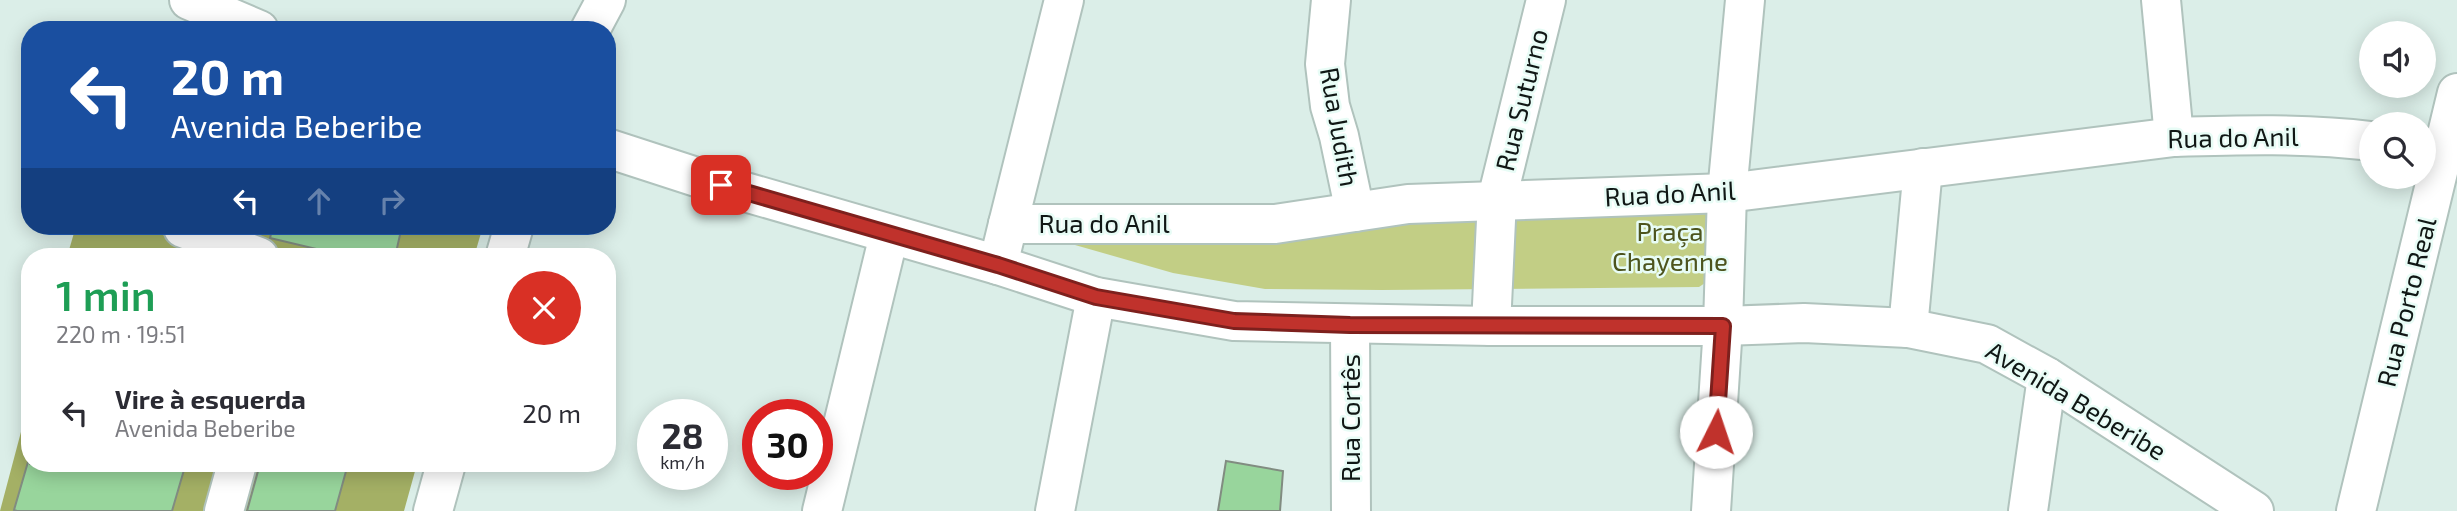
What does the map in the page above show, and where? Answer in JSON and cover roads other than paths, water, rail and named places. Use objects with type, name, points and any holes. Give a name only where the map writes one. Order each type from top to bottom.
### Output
[{"type":"street","points":[[189,0],[235,21]]},
{"type":"street","points":[[595,21],[606,0]]},
{"type":"street","points":[[1008,224],[1064,0]]},
{"type":"street","name":"Rua Judith","points":[[1331,0],[1325,64],[1330,106],[1355,212]]},
{"type":"street","name":"Rua Suturno","points":[[1491,326],[1497,200],[1546,0]]},
{"type":"street","points":[[1711,511],[1723,326],[1727,193],[1745,0]]},
{"type":"street","points":[[2161,0],[2174,137]]},
{"type":"street","name":"Rua Porto Real","points":[[2356,511],[2457,93]]},
{"type":"street","name":"Rua do Anil","points":[[998,265],[1008,224],[1275,224],[1408,204],[1727,193],[2174,137],[2239,135],[2359,139]]},
{"type":"street","name":"Avenida Beberibe","points":[[616,151],[1096,297],[1234,321],[1491,326],[1723,326],[1804,323],[1908,328],[1987,344],[2047,377],[2254,511]]},
{"type":"street","points":[[1908,328],[1923,168]]},
{"type":"street","points":[[201,235],[235,248]]},
{"type":"street","points":[[822,511],[889,235]]},
{"type":"street","points":[[1055,511],[1096,297]]},
{"type":"street","name":"Rua Cortês","points":[[1350,325],[1352,511]]},
{"type":"street","points":[[2028,511],[2047,377]]},
{"type":"street","points":[[224,511],[235,472]]},
{"type":"street","points":[[433,511],[444,472]]},
{"type":"park label","name":"Praça Chayenne","points":[[1670,247]]}]
